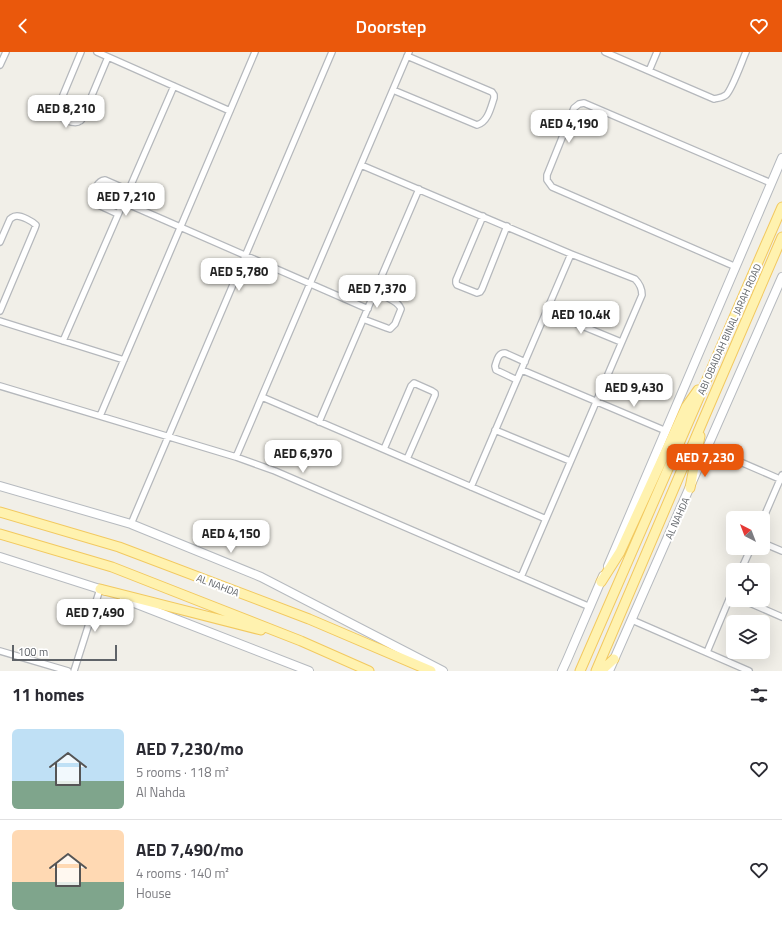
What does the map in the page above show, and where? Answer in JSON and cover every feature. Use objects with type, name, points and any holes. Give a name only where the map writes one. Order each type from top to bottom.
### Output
[{"type":"main road","points":[[562,671],[782,158]]},
{"type":"main road","name":"ABI OBAIDAH BINAL JARAH ROAD","points":[[580,671],[781,208]]},
{"type":"main road","name":"ABI OBAIDAH BINAL JARAH ROAD","points":[[596,671],[782,237]]},
{"type":"main road","name":"AL NAHDA","points":[[609,671],[782,280]]},
{"type":"main road","points":[[601,582],[620,552],[686,407],[709,374]]},
{"type":"main road","points":[[690,488],[704,418]]},
{"type":"main road","points":[[0,486],[130,524],[261,577],[443,671]]},
{"type":"main road","name":"AL NAHDA","points":[[0,512],[126,550],[309,619],[431,671]]},
{"type":"main road","points":[[0,534],[112,567],[301,641],[369,671]]},
{"type":"main road","points":[[0,557],[100,589],[301,641]]},
{"type":"main road","points":[[100,589],[309,671]]},
{"type":"main road","points":[[601,671],[614,659]]},
{"type":"street","points":[[0,65],[6,52]]},
{"type":"street","points":[[81,52],[56,112],[59,117],[75,123],[80,121],[82,118],[108,57]]},
{"type":"street","points":[[97,52],[230,111]]},
{"type":"street","points":[[100,416],[255,52]]},
{"type":"street","points":[[130,524],[332,52]]},
{"type":"street","points":[[605,52],[714,99],[725,95],[730,89],[746,52]]},
{"type":"street","points":[[648,71],[657,52]]},
{"type":"street","points":[[236,457],[408,54],[492,92],[494,98],[485,121],[478,125],[393,90]]},
{"type":"street","points":[[63,341],[174,86]]},
{"type":"street","points":[[736,267],[552,187],[547,180],[547,175],[574,108],[579,104],[584,103],[771,183]]},
{"type":"street","points":[[361,165],[571,254],[635,279],[642,289],[642,295],[521,577]]},
{"type":"street","points":[[118,214],[92,202],[99,182],[105,180],[128,190]]},
{"type":"street","points":[[319,422],[419,189]]},
{"type":"street","points":[[123,202],[368,309]]},
{"type":"street","points":[[0,242],[10,219],[14,216],[34,222],[36,225],[0,311]]},
{"type":"street","points":[[483,216],[456,280],[457,285],[477,293],[480,292],[507,226]]},
{"type":"street","points":[[471,487],[571,254]]},
{"type":"street","points":[[363,319],[390,329],[395,324],[401,306],[375,293]]},
{"type":"street","points":[[546,311],[621,342]]},
{"type":"street","points":[[0,321],[124,360]]},
{"type":"street","points":[[517,380],[496,370],[494,366],[502,353],[525,362]]},
{"type":"street","points":[[522,370],[666,431]]},
{"type":"street","points":[[384,449],[410,386],[414,383],[432,391],[435,395],[407,459]]},
{"type":"street","points":[[0,386],[236,457],[275,471],[590,607]]},
{"type":"street","points":[[262,397],[546,519]]},
{"type":"street","points":[[496,430],[570,461]]},
{"type":"street","points":[[708,448],[781,478],[767,511]]},
{"type":"street","points":[[770,545],[782,551]]},
{"type":"street","points":[[74,671],[100,589]]},
{"type":"street","points":[[706,652],[726,607]]},
{"type":"street","points":[[758,607],[782,617]]},
{"type":"street","points":[[632,620],[749,671]]},
{"type":"street","points":[[0,651],[68,671]]}]
